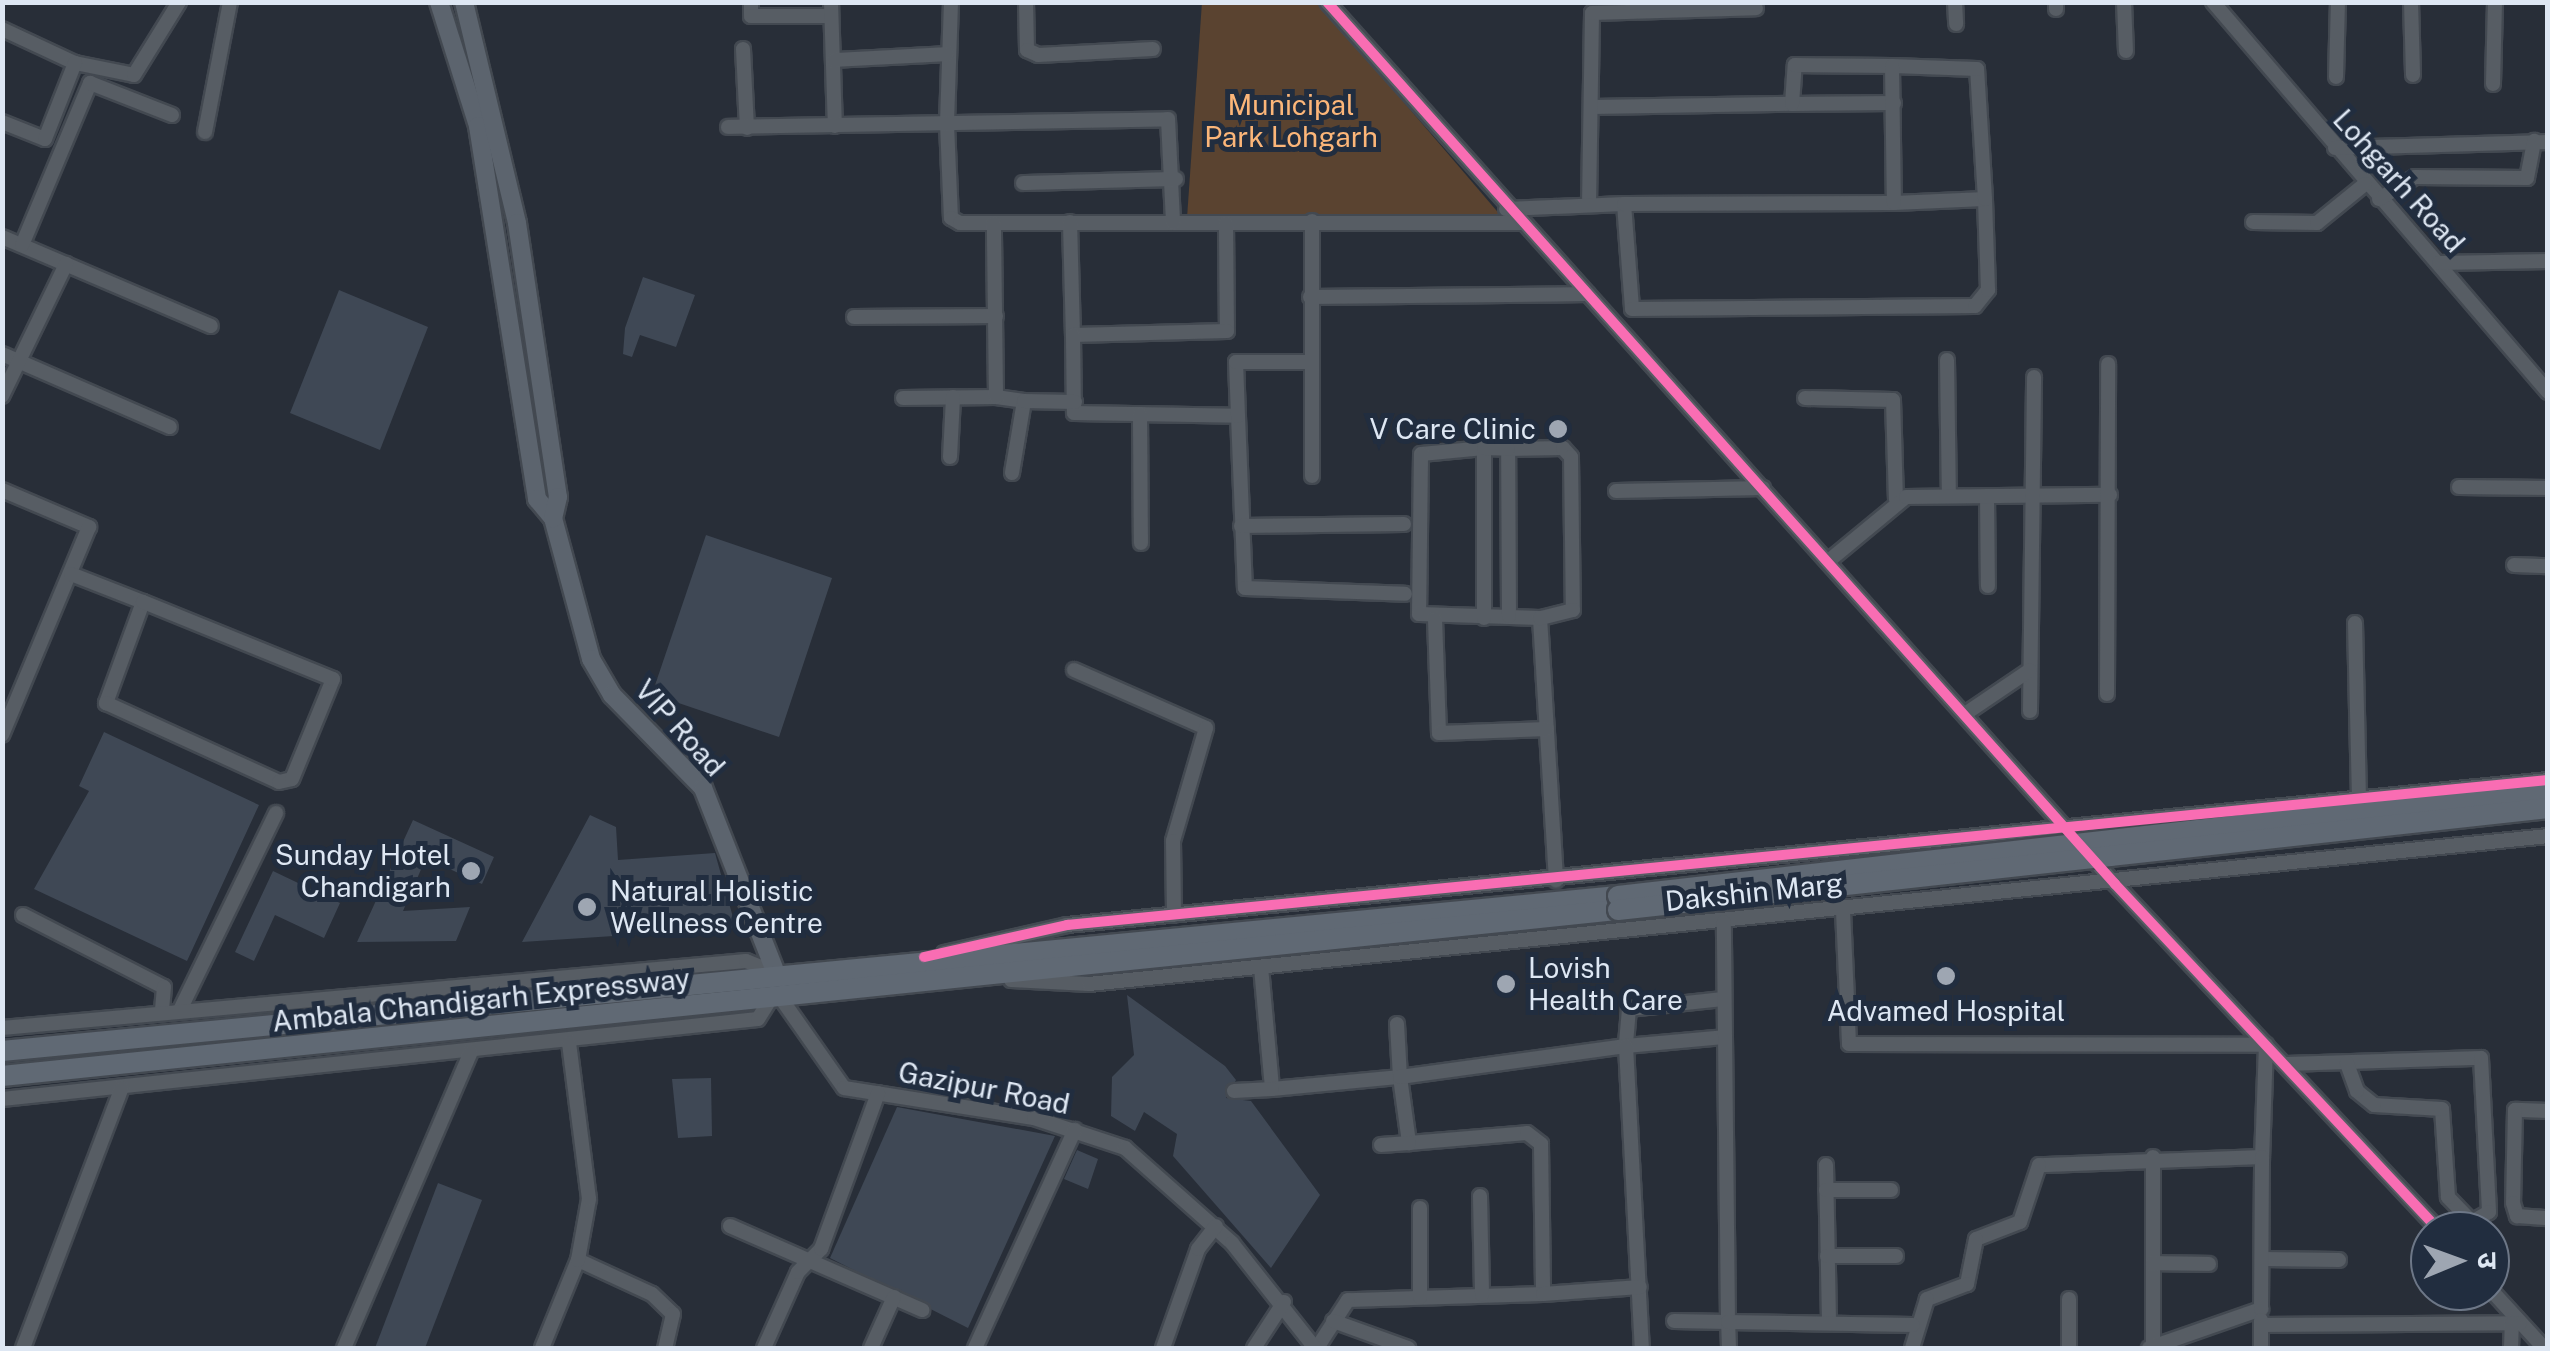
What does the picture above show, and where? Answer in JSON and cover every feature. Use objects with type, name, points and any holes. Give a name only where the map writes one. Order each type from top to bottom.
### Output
[{"type":"highway","name":"Dakshin Marg","points":[[924,957],[1618,903],[2548,790]]},
{"type":"highway","points":[[1618,903],[2548,808]]},
{"type":"highway","name":"Ambala Chandigarh Expressway","points":[[2,1076],[964,978],[1618,903]]},
{"type":"highway","name":"Ambala Chandigarh Expressway","points":[[2,1051],[924,957]]},
{"type":"main road","points":[[439,2],[478,126],[537,500],[553,518]]},
{"type":"main road","points":[[464,2],[518,223],[558,496],[553,518]]},
{"type":"main road","name":"VIP Road","points":[[553,518],[591,659],[612,695],[703,788],[776,973]]},
{"type":"street","points":[[2,29],[76,63],[134,75],[179,2]]},
{"type":"street","points":[[205,132],[230,2]]},
{"type":"street","points":[[751,2],[751,16],[830,9],[835,126]]},
{"type":"street","points":[[952,2],[947,54],[951,218],[994,223],[1520,224]]},
{"type":"street","points":[[1026,2],[1027,50],[1038,56],[1152,49]]},
{"type":"street","points":[[1327,2],[1506,209],[1831,559],[2072,830],[2115,884],[2422,1211]]},
{"type":"street","points":[[1955,2],[1956,24]]},
{"type":"street","points":[[2124,2],[2126,51]]},
{"type":"street","name":"Lohgarh Road","points":[[2213,2],[2365,184],[2439,263],[2548,392]]},
{"type":"street","points":[[2336,77],[2338,2]]},
{"type":"street","points":[[2411,2],[2413,75]]},
{"type":"street","points":[[2493,84],[2495,2]]},
{"type":"street","points":[[1589,205],[1592,13],[1756,8]]},
{"type":"street","points":[[743,48],[747,128]]},
{"type":"street","points":[[834,60],[947,54]]},
{"type":"street","points":[[2,122],[44,139],[76,63]]},
{"type":"street","points":[[1624,204],[1632,309],[1917,307],[1987,300],[1980,71],[1795,64],[1792,104]]},
{"type":"street","points":[[1892,66],[1894,202]]},
{"type":"street","points":[[22,245],[90,83],[172,116]]},
{"type":"street","points":[[1592,107],[1894,103]]},
{"type":"street","points":[[728,127],[1168,118],[1176,180],[1174,224]]},
{"type":"street","points":[[2335,148],[2541,142],[2527,178],[2415,177],[2378,199]]},
{"type":"street","points":[[1023,182],[1176,180]]},
{"type":"street","points":[[2253,222],[2317,223],[2365,184]]},
{"type":"street","points":[[1506,209],[1985,199]]},
{"type":"street","points":[[1312,221],[1312,476]]},
{"type":"street","points":[[1070,222],[1074,412],[1238,416]]},
{"type":"street","points":[[994,223],[996,397]]},
{"type":"street","points":[[1073,335],[1227,331],[1226,223]]},
{"type":"street","points":[[2,237],[210,326]]},
{"type":"street","points":[[2439,263],[2548,261]]},
{"type":"street","points":[[2,396],[10,357],[66,264]]},
{"type":"street","points":[[1310,297],[1588,294]]},
{"type":"street","points":[[854,317],[996,316]]},
{"type":"street","points":[[10,357],[170,427]]},
{"type":"street","points":[[1948,360],[1949,496]]},
{"type":"street","points":[[1311,362],[1236,362],[1241,526],[1250,593],[1405,594]]},
{"type":"street","points":[[2106,694],[2108,364]]},
{"type":"street","points":[[2030,711],[2036,495],[2034,376]]},
{"type":"street","points":[[950,457],[953,396]]},
{"type":"street","points":[[903,398],[996,397],[1075,402]]},
{"type":"street","points":[[1806,398],[1893,400],[1896,499]]},
{"type":"street","points":[[1012,474],[1024,400]]},
{"type":"street","points":[[1140,414],[1141,544]]},
{"type":"street","points":[[1484,448],[1484,618]]},
{"type":"street","points":[[1508,448],[1508,616]]},
{"type":"street","points":[[1508,448],[1562,448],[1571,456],[1573,610],[1540,618],[1421,619],[1421,454],[1508,448]]},
{"type":"street","points":[[2459,487],[2548,488]]},
{"type":"street","points":[[1616,491],[1763,488]]},
{"type":"street","points":[[2,490],[89,527],[2,735]]},
{"type":"street","points":[[1987,496],[1988,586]]},
{"type":"street","points":[[1831,559],[1896,499],[2110,496]]},
{"type":"street","points":[[1241,526],[1404,524]]},
{"type":"street","points":[[2514,566],[2548,566]]},
{"type":"street","points":[[71,574],[143,602],[334,680],[292,779],[279,782],[106,703],[143,602]]},
{"type":"street","points":[[1540,618],[1556,881]]},
{"type":"street","points":[[1435,619],[1439,733],[1547,729]]},
{"type":"street","points":[[2355,623],[2359,800]]},
{"type":"street","points":[[1074,670],[1206,728],[1173,841],[1174,915]]},
{"type":"street","points":[[1965,714],[2030,670]]},
{"type":"street","points":[[924,957],[1067,925],[1556,881],[2548,780]]},
{"type":"street","points":[[181,1008],[276,813]]},
{"type":"street","name":"Dakshin Marg","points":[[964,978],[1088,984],[2115,884],[2548,836]]},
{"type":"street","points":[[1842,910],[1849,1044],[2266,1045]]},
{"type":"street","points":[[24,916],[164,987],[162,1011]]},
{"type":"street","points":[[1724,922],[1728,1348]]},
{"type":"street","points":[[2,1028],[181,1008],[746,960],[776,973]]},
{"type":"street","points":[[1260,968],[1272,1089]]},
{"type":"street","points":[[2,1099],[568,1043],[758,1019],[775,997]]},
{"type":"street","name":"Gazipur Road","points":[[775,997],[844,1088],[1075,1130],[1125,1148],[1216,1226],[1284,1302],[1316,1348]]},
{"type":"street","points":[[1642,1348],[1626,1046],[1629,1008],[1723,999]]},
{"type":"street","points":[[1397,1024],[1409,1142]]},
{"type":"street","points":[[1234,1091],[1400,1076],[1724,1037]]},
{"type":"street","points":[[542,1348],[578,1260],[589,1199],[568,1043]]},
{"type":"street","points":[[2261,1348],[2266,1045]]},
{"type":"street","points":[[344,1348],[471,1052]]},
{"type":"street","points":[[2286,1064],[2486,1062],[2489,1211]]},
{"type":"street","points":[[2346,1063],[2357,1091],[2374,1104],[2442,1109],[2448,1196],[2457,1211]]},
{"type":"street","points":[[22,1348],[122,1088]]},
{"type":"street","points":[[764,1348],[810,1260],[878,1093]]},
{"type":"street","points":[[2548,1110],[2515,1110],[2513,1203],[2518,1216],[2548,1218]]},
{"type":"street","points":[[975,1348],[1075,1130]]},
{"type":"street","points":[[1382,1145],[1538,1137],[1543,1294]]},
{"type":"street","points":[[1912,1348],[1913,1324],[1927,1299],[1967,1284],[1976,1238],[2020,1222],[2039,1164],[2153,1157],[2262,1157]]},
{"type":"street","points":[[2153,1157],[2151,1348],[2261,1309]]},
{"type":"street","points":[[1826,1165],[1828,1322]]},
{"type":"street","points":[[1826,1190],[1891,1190]]},
{"type":"street","points":[[1480,1196],[1482,1295]]},
{"type":"street","points":[[1420,1208],[1420,1297]]},
{"type":"street","points":[[730,1226],[922,1310]]},
{"type":"street","points":[[1163,1348],[1198,1248],[1216,1226]]},
{"type":"street","points":[[1828,1256],[1896,1256]]},
{"type":"street","points":[[2263,1259],[2338,1260]]},
{"type":"street","points":[[578,1260],[652,1294],[673,1314],[665,1348]]},
{"type":"street","points":[[2153,1263],[2209,1264]]},
{"type":"street","points":[[1316,1348],[1348,1300],[1640,1287]]},
{"type":"street","points":[[871,1348],[894,1297]]},
{"type":"street","points":[[2069,1299],[2069,1348]]},
{"type":"street","points":[[1254,1348],[1284,1302]]},
{"type":"street","points":[[2507,1311],[2544,1348]]},
{"type":"street","points":[[1333,1321],[1408,1348]]},
{"type":"street","points":[[1674,1321],[1913,1324]]},
{"type":"street","points":[[2261,1325],[2516,1323]]},
{"type":"street","points":[[2511,1348],[2516,1323]]},
{"type":"street","points":[[2202,1348],[2203,1329]]},
{"type":"green space","name":"Municipal Park Lohgarh","points":[[1202,2],[1319,3],[1502,217],[1187,218]]},
{"type":"building","points":[[643,277],[695,295],[676,347],[640,335],[632,357],[623,354],[625,328]]},
{"type":"building","points":[[339,290],[428,327],[380,450],[290,413]]},
{"type":"building","points":[[706,535],[832,578],[779,737],[652,694]]},
{"type":"building","points":[[104,732],[259,805],[187,961],[34,889],[89,791],[79,786]]},
{"type":"building","points":[[590,815],[616,827],[618,860],[715,853],[736,928],[522,942]]},
{"type":"building","name":"Sunday Hotel Chandigarh","points":[[413,820],[494,857],[482,884],[426,858],[403,911],[470,907],[456,941],[357,942]]},
{"type":"building","points":[[273,871],[340,903],[324,938],[275,915],[254,961],[235,952]]},
{"type":"building","points":[[1127,995],[1225,1066],[1236,1080],[1226,1098],[1251,1101],[1320,1195],[1271,1268],[1173,1156],[1177,1134],[1144,1112],[1135,1131],[1111,1116],[1112,1077],[1134,1055]]},
{"type":"building","points":[[711,1078],[712,1136],[678,1138],[672,1079]]},
{"type":"building","points":[[897,1107],[1055,1136],[968,1328],[830,1258]]},
{"type":"building","points":[[1077,1150],[1098,1159],[1088,1189],[1064,1179]]},
{"type":"building","points":[[438,1183],[482,1200],[425,1348],[375,1348]]},
{"type":"cycle path","points":[[1327,2],[2115,884],[2421,1211]]},
{"type":"cycle path","points":[[924,957],[1067,925],[2548,780]]},
{"type":"place","name":"V Care Clinic","points":[[1558,429]]},
{"type":"place","name":"Sunday Hotel Chandigarh","points":[[471,871]]},
{"type":"place","name":"Natural Holistic Wellness Centre","points":[[587,907]]},
{"type":"place","name":"Advamed Hospital","points":[[1946,976]]},
{"type":"place","name":"Lovish Health Care","points":[[1506,984]]}]
